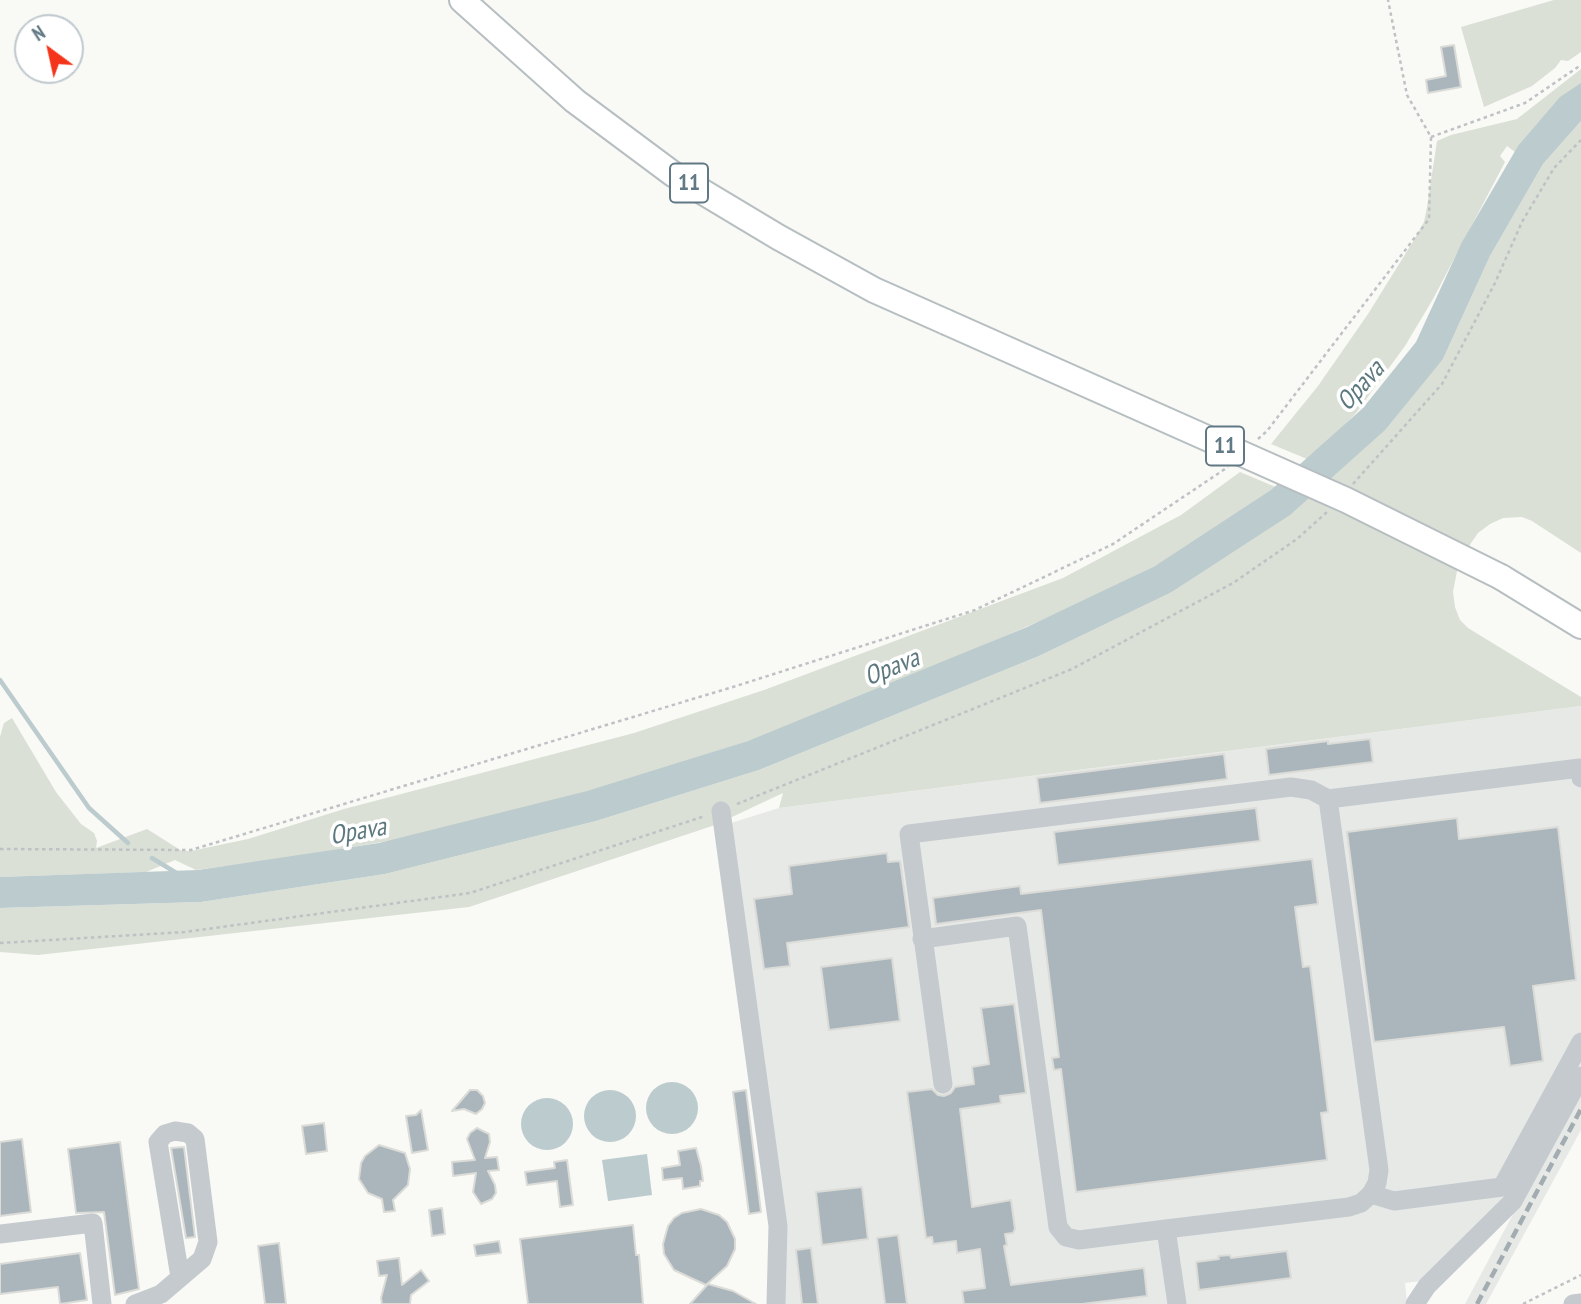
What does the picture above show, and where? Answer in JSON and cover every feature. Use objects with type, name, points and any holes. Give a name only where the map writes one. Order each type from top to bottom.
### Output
[{"type":"main road","name":"11","points":[[462,0],[575,101],[673,174],[778,237],[862,283],[946,322],[1346,500],[1501,577],[1581,626]]},
{"type":"street","points":[[943,1084],[909,834],[1291,787],[1311,790],[1328,799],[1580,768],[1581,778]]},
{"type":"street","points":[[922,939],[1017,926],[1058,1227],[1066,1237],[1079,1240],[1166,1230],[1349,1207],[1361,1203],[1371,1194],[1377,1183],[1379,1170],[1328,799]]},
{"type":"street","points":[[721,811],[778,1226],[776,1304]]},
{"type":"street","points":[[1371,1194],[1394,1200],[1502,1187],[1581,1042]]},
{"type":"street","points":[[1415,1304],[1427,1286],[1513,1201],[1581,1076]]},
{"type":"street","points":[[135,1304],[161,1294],[202,1259],[208,1242],[195,1139],[188,1133],[175,1130],[165,1134],[158,1142],[172,1241],[180,1277]]},
{"type":"street","points":[[0,1234],[93,1223],[102,1304]]},
{"type":"street","points":[[1166,1230],[1177,1304]]},
{"type":"street","points":[[1573,1304],[1581,1303]]},
{"type":"path","points":[[1250,447],[1267,431],[1429,219],[1431,137],[1407,95],[1388,0]]},
{"type":"path","points":[[1431,137],[1525,103],[1581,65]]},
{"type":"path","points":[[1349,489],[1442,384],[1495,284],[1522,222],[1554,168],[1581,140]]},
{"type":"path","points":[[0,849],[191,850],[736,686],[975,610],[1113,544],[1233,462]]},
{"type":"path","points":[[0,943],[185,932],[470,893],[721,811],[1072,670],[1233,583],[1297,539],[1332,507]]},
{"type":"path","points":[[1523,1304],[1581,1275]]},
{"type":"shaded area","points":[[1554,0],[1581,0],[1581,52],[1568,61],[1561,60],[1532,86],[1484,107],[1461,27]]},
{"type":"shaded area","points":[[1581,69],[1581,85],[1515,152],[1507,146],[1500,156],[1505,162],[1433,299],[1405,346],[1356,413],[1307,459],[1271,444],[1318,386],[1368,314],[1424,222],[1437,141],[1517,119]]},
{"type":"shaded area","points":[[1581,83],[1581,121],[1543,164],[1490,256],[1443,359],[1385,430],[1290,515],[1170,593],[1039,656],[759,770],[596,821],[385,874],[201,902],[0,908],[0,877],[198,870],[379,843],[587,791],[748,741],[1027,627],[1155,566],[1271,490],[1363,408],[1416,342],[1462,242],[1518,146],[1560,97]]},
{"type":"shaded area","points":[[1581,121],[1581,553],[1532,521],[1522,517],[1503,518],[1478,533],[1471,543],[1457,571],[1453,592],[1460,620],[1468,628],[1581,697],[1581,706],[779,808],[783,793],[715,825],[469,907],[38,955],[0,952],[0,908],[201,902],[385,874],[596,821],[759,770],[1039,656],[1170,593],[1443,359],[1490,256],[1543,164]]},
{"type":"shaded area","points":[[1240,472],[1278,488],[1171,558],[1070,608],[854,701],[767,735],[611,785],[413,837],[196,870],[175,860],[146,872],[0,877],[0,737],[4,723],[12,718],[56,792],[81,824],[94,833],[96,848],[147,829],[182,851],[191,851],[248,839],[344,809],[634,733],[764,690],[1063,578],[1181,515]]},
{"type":"shaded area","points":[[1581,706],[1581,1065],[1514,1190],[1421,1281],[1405,1283],[1407,1304],[783,1304],[731,823],[779,808]]},
{"type":"shaded area","points":[[672,1082],[682,1084],[690,1090],[696,1098],[696,1118],[690,1126],[682,1132],[672,1134],[662,1132],[654,1126],[648,1118],[646,1108],[648,1098],[654,1090],[662,1084]]},
{"type":"shaded area","points":[[1581,1087],[1581,1130],[1486,1304],[1465,1304]]},
{"type":"shaded area","points":[[610,1090],[620,1092],[628,1098],[634,1106],[634,1126],[628,1134],[620,1140],[610,1142],[600,1140],[592,1134],[586,1126],[584,1116],[586,1106],[592,1098],[600,1092]]},
{"type":"shaded area","points":[[547,1098],[557,1100],[565,1106],[571,1114],[571,1134],[565,1142],[557,1148],[547,1150],[537,1148],[529,1142],[523,1134],[521,1124],[523,1114],[529,1106],[537,1100]]},
{"type":"shaded area","points":[[647,1154],[652,1195],[608,1201],[602,1160]]},
{"type":"building","points":[[1454,45],[1461,87],[1428,93],[1426,80],[1446,76],[1441,47]]},
{"type":"building","points":[[1370,739],[1373,762],[1269,775],[1266,749]]},
{"type":"building","points":[[1224,754],[1227,779],[1040,803],[1037,778]]},
{"type":"building","points":[[1256,808],[1260,841],[1058,865],[1054,832]]},
{"type":"building","points":[[1457,818],[1459,839],[1558,827],[1576,980],[1533,986],[1543,1061],[1510,1066],[1504,1027],[1374,1042],[1347,832]]},
{"type":"building","points":[[887,853],[888,862],[900,861],[909,927],[787,943],[790,966],[764,969],[754,899],[792,894],[789,866]]},
{"type":"building","points":[[1312,859],[1318,904],[1295,907],[1303,967],[1310,966],[1328,1112],[1321,1113],[1327,1160],[1076,1192],[1061,1069],[1054,1070],[1052,1058],[1059,1057],[1041,910],[936,924],[933,898],[1020,886],[1021,894]]},
{"type":"building","points":[[892,958],[900,1021],[829,1030],[821,967]]},
{"type":"building","points":[[1014,1004],[1026,1093],[1000,1096],[1001,1103],[960,1109],[972,1207],[1011,1200],[1015,1229],[1013,1233],[1005,1234],[1007,1245],[1004,1246],[1011,1285],[1144,1268],[1147,1296],[1082,1304],[964,1304],[962,1291],[985,1288],[980,1249],[957,1253],[956,1241],[933,1244],[932,1237],[926,1238],[907,1092],[932,1089],[938,1095],[944,1096],[951,1093],[955,1087],[974,1084],[972,1067],[989,1064],[981,1008]]},
{"type":"building","points":[[470,1090],[477,1090],[483,1096],[485,1103],[482,1109],[476,1114],[464,1109],[452,1111]]},
{"type":"building","points":[[746,1090],[761,1212],[749,1214],[733,1092]]},
{"type":"building","points":[[421,1110],[428,1150],[412,1153],[406,1116],[416,1115]]},
{"type":"building","points":[[324,1123],[327,1151],[306,1154],[302,1126]]},
{"type":"building","points":[[477,1128],[489,1134],[490,1142],[485,1158],[497,1157],[499,1170],[488,1171],[496,1193],[492,1199],[481,1204],[473,1192],[476,1173],[453,1176],[452,1162],[475,1160],[467,1139]]},
{"type":"building","points":[[22,1139],[31,1212],[0,1216],[0,1142]]},
{"type":"building","points":[[120,1142],[139,1289],[115,1295],[104,1212],[76,1213],[68,1149]]},
{"type":"building","points":[[379,1145],[405,1153],[410,1169],[408,1185],[393,1200],[395,1211],[384,1212],[382,1199],[368,1193],[359,1179],[361,1163],[365,1156]]},
{"type":"building","points":[[184,1147],[195,1237],[186,1238],[171,1148]]},
{"type":"building","points":[[696,1148],[703,1181],[700,1181],[700,1186],[683,1189],[682,1178],[663,1180],[662,1168],[680,1165],[678,1151]]},
{"type":"building","points":[[567,1160],[573,1205],[560,1207],[557,1181],[527,1185],[525,1172],[555,1168],[554,1162]]},
{"type":"building","points":[[862,1187],[868,1239],[822,1245],[816,1192]]},
{"type":"building","points":[[442,1208],[445,1234],[432,1236],[429,1210]]},
{"type":"building","points":[[701,1209],[719,1215],[727,1222],[735,1239],[735,1249],[727,1266],[706,1285],[674,1270],[664,1254],[663,1244],[668,1226],[674,1218],[682,1213]]},
{"type":"building","points":[[633,1225],[636,1255],[639,1255],[643,1304],[528,1304],[520,1239]]},
{"type":"building","points":[[898,1235],[907,1304],[885,1304],[877,1238]]},
{"type":"building","points":[[499,1241],[501,1253],[476,1256],[474,1245]]},
{"type":"building","points":[[279,1243],[286,1304],[265,1304],[258,1246]]},
{"type":"building","points":[[811,1248],[818,1304],[802,1304],[796,1250]]},
{"type":"building","points":[[1287,1251],[1291,1278],[1199,1290],[1196,1262],[1219,1259],[1218,1256],[1230,1255],[1231,1258]]},
{"type":"building","points":[[80,1253],[87,1300],[60,1304],[58,1287],[0,1294],[0,1264]]},
{"type":"building","points":[[399,1258],[402,1285],[421,1270],[429,1281],[411,1295],[410,1304],[382,1304],[387,1275],[379,1276],[377,1261]]},
{"type":"building","points":[[708,1284],[733,1291],[756,1304],[690,1304]]},
{"type":"waterway","points":[[0,680],[89,808],[128,843]]},
{"type":"waterway","points":[[152,858],[178,874]]},
{"type":"railway","points":[[1477,1304],[1581,1109]]},
{"type":"water label","name":"Opava","points":[[1361,386]]},
{"type":"water label","name":"Opava","points":[[892,668]]},
{"type":"water label","name":"Opava","points":[[358,832]]}]
